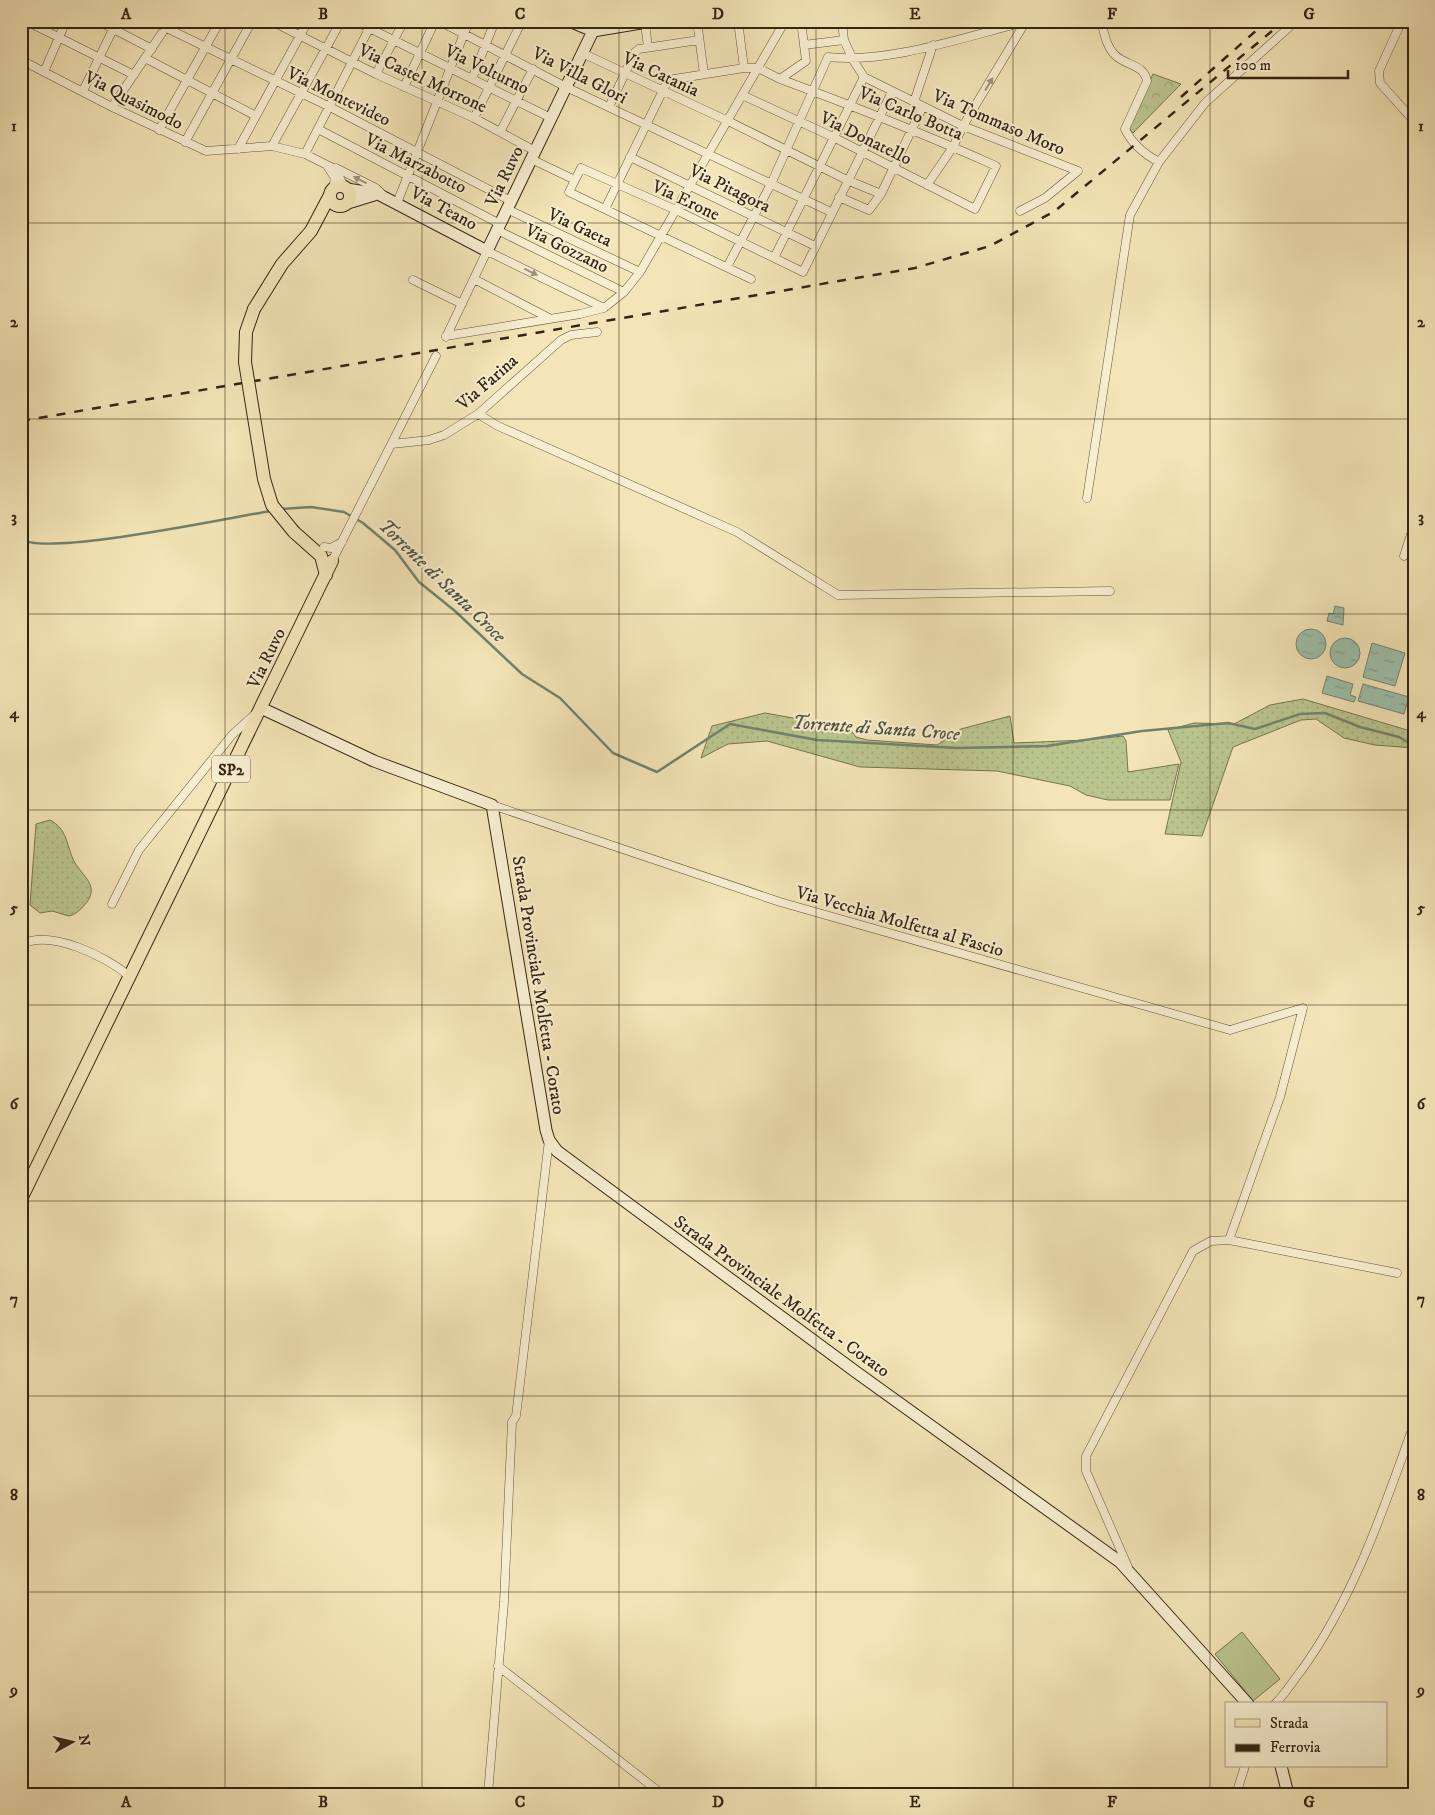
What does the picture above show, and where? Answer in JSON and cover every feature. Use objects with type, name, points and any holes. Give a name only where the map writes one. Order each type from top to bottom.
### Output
[{"type":"main road","points":[[339,190],[333,204],[345,205]]},
{"type":"main road","points":[[310,231],[345,205],[350,196],[339,190]]},
{"type":"main road","points":[[326,555],[294,532],[272,505],[264,478],[245,362],[246,332],[254,309],[282,264],[310,231],[339,190]]},
{"type":"main road","name":"Via Ruvo","points":[[130,977],[326,575],[326,555]]},
{"type":"main road","name":"SP2","points":[[21,1198],[130,977]]},
{"type":"street","points":[[21,32],[25,21],[134,75]]},
{"type":"street","points":[[44,72],[66,21]]},
{"type":"street","points":[[98,21],[152,49]]},
{"type":"street","points":[[83,91],[118,21]]},
{"type":"street","name":"Via Montevideo","points":[[152,21],[168,25],[231,60],[330,107],[418,152],[509,205]]},
{"type":"street","points":[[159,130],[220,21]]},
{"type":"street","points":[[185,142],[252,21]]},
{"type":"street","name":"Via Castel Morrone","points":[[270,21],[376,74],[474,118],[500,132],[533,155],[575,180]]},
{"type":"street","points":[[238,149],[308,21]]},
{"type":"street","points":[[272,146],[341,21]]},
{"type":"street","name":"Via Volturno","points":[[355,21],[551,118]]},
{"type":"street","points":[[305,154],[373,21]]},
{"type":"street","points":[[376,74],[404,21]]},
{"type":"street","points":[[404,87],[437,21]]},
{"type":"street","name":"Via Villa Glori","points":[[437,21],[486,44],[566,87],[831,212]]},
{"type":"street","points":[[397,203],[469,21]]},
{"type":"street","points":[[472,79],[495,21]]},
{"type":"street","points":[[474,118],[522,21]]},
{"type":"street","points":[[569,21],[595,26],[649,22],[648,47]]},
{"type":"street","points":[[697,21],[704,74]]},
{"type":"street","points":[[738,21],[744,68]]},
{"type":"street","points":[[474,279],[549,318],[580,314],[604,308],[624,292],[640,272],[785,21]]},
{"type":"street","points":[[780,79],[806,62],[801,21]]},
{"type":"street","name":"Via Tommaso Moro","points":[[842,21],[844,40],[853,60],[864,77],[963,126],[1078,171],[1045,198],[1020,211]]},
{"type":"street","points":[[727,267],[771,184],[814,92],[828,57],[853,60],[933,45],[1027,21]]},
{"type":"street","points":[[927,185],[953,147],[963,126],[1027,21]]},
{"type":"street","points":[[1101,21],[1113,53],[1120,60],[1141,69],[1146,74],[1147,81],[1125,129],[1146,155],[1159,162]]},
{"type":"street","points":[[1087,498],[1130,215],[1159,162],[1205,103],[1296,21]]},
{"type":"street","points":[[1397,21],[1399,27],[1379,71],[1380,83],[1414,121]]},
{"type":"street","points":[[112,107],[168,25]]},
{"type":"street","name":"Via Ruvo","points":[[549,318],[446,336],[595,26]]},
{"type":"street","points":[[610,107],[635,52],[648,47],[700,40]]},
{"type":"street","points":[[804,46],[844,40]]},
{"type":"street","points":[[914,102],[933,45]]},
{"type":"street","name":"Via Catania","points":[[582,53],[728,121],[847,180],[882,194]]},
{"type":"street","points":[[146,58],[256,116]]},
{"type":"street","name":"Via Quasimodo","points":[[21,60],[112,107],[206,151],[238,149]]},
{"type":"street","points":[[605,209],[668,80],[744,68],[758,68]]},
{"type":"street","name":"Via Carlo Botta","points":[[758,68],[780,79],[850,104],[912,132],[996,166],[975,209]]},
{"type":"street","points":[[500,132],[533,69]]},
{"type":"street","points":[[774,258],[864,77]]},
{"type":"street","points":[[815,246],[877,117],[892,92]]},
{"type":"street","name":"Via Donatello","points":[[742,95],[975,209]]},
{"type":"street","points":[[839,197],[869,210],[882,194],[923,106]]},
{"type":"street","name":"Via Marzabotto","points":[[318,129],[408,176],[499,227]]},
{"type":"street","name":"Via Teano","points":[[238,149],[272,146],[305,154],[376,188],[381,196]]},
{"type":"street","name":"Via Pitagora","points":[[630,157],[815,246]]},
{"type":"street","points":[[329,165],[341,176],[339,190]]},
{"type":"street","points":[[329,165],[339,190]]},
{"type":"street","name":"Via Erone","points":[[575,180],[581,168],[676,210],[802,272],[815,246]]},
{"type":"street","points":[[575,180],[569,192],[751,278]]},
{"type":"street","name":"Via Teano","points":[[339,190],[381,196],[487,251]]},
{"type":"street","points":[[345,205],[381,196]]},
{"type":"street","name":"Via Gaeta","points":[[509,205],[640,272]]},
{"type":"street","name":"Via Gozzano","points":[[499,227],[624,292]]},
{"type":"street","points":[[487,251],[604,308]]},
{"type":"street","points":[[413,280],[462,304]]},
{"type":"street","name":"Via Farina","points":[[392,444],[429,440],[444,435],[478,414],[561,340],[571,335],[597,332]]},
{"type":"street","name":"Via Ruvo","points":[[326,555],[346,538],[436,356]]},
{"type":"street","points":[[478,414],[498,426],[737,532],[838,595],[1110,591]]},
{"type":"street","points":[[1404,556],[1414,525]]},
{"type":"street","points":[[326,555],[346,538]]},
{"type":"street","points":[[112,904],[139,850],[232,735],[261,708],[374,761],[492,804]]},
{"type":"street","name":"Via Vecchia Molfetta al Fascio","points":[[492,804],[780,902],[1230,1030],[1303,1008],[1280,1097],[1230,1240]]},
{"type":"street","name":"Strada Provinciale Molfetta - Corato","points":[[492,804],[548,1140],[556,1151],[1120,1562],[1246,1702]]},
{"type":"street","points":[[21,945],[29,940],[56,941],[77,946],[122,970],[130,977]]},
{"type":"street","points":[[488,1794],[498,1666],[512,1422],[516,1416],[548,1140]]},
{"type":"street","points":[[1130,1572],[1086,1471],[1086,1456],[1193,1251],[1211,1241],[1230,1240],[1397,1274]]},
{"type":"street","points":[[1277,1702],[1306,1664],[1332,1624],[1358,1569],[1414,1424]]},
{"type":"street","points":[[498,1666],[662,1794]]},
{"type":"street","points":[[1236,1794],[1244,1768]]},
{"type":"street","points":[[1282,1768],[1288,1794]]},
{"type":"green space","points":[[1153,74],[1181,84],[1133,133],[1128,127]]},
{"type":"green space","points":[[1303,699],[1414,732],[1414,748],[1375,745],[1344,738],[1316,719],[1301,720],[1233,747],[1202,836],[1165,834],[1181,762],[1168,730],[1194,723],[1234,724],[1270,705]]},
{"type":"green space","points":[[765,713],[849,728],[856,737],[867,740],[937,745],[961,729],[1010,716],[1014,743],[1086,740],[1123,736],[1126,741],[1128,772],[1179,764],[1170,800],[1108,800],[1086,795],[1070,786],[997,771],[860,767],[767,741],[728,744],[701,758],[712,726]]},
{"type":"green space","points":[[50,820],[63,832],[73,859],[88,880],[91,890],[87,902],[77,912],[69,916],[52,911],[40,913],[30,905],[36,824]]},
{"type":"green space","points":[[1242,1632],[1280,1679],[1253,1701],[1215,1654]]},
{"type":"water","points":[[1335,606],[1344,608],[1343,625],[1327,621],[1329,613],[1333,614]]},
{"type":"water","points":[[1311,629],[1317,630],[1325,638],[1325,650],[1317,658],[1311,659],[1305,658],[1297,650],[1296,644],[1297,638],[1305,630]]},
{"type":"water","points":[[1345,638],[1351,639],[1359,647],[1359,659],[1351,667],[1345,668],[1339,667],[1331,659],[1330,653],[1331,647],[1339,639]]},
{"type":"water","points":[[1372,643],[1405,653],[1395,686],[1363,677]]},
{"type":"water","points":[[1327,676],[1353,684],[1350,695],[1356,697],[1354,702],[1322,693]]},
{"type":"water","points":[[1363,684],[1409,697],[1404,714],[1358,701]]},
{"type":"waterway","name":"Torrente di Santa Croce","points":[[281,509],[311,507],[344,512],[363,523],[395,550],[419,582],[455,611],[522,674],[560,698],[613,753],[657,772],[730,724],[817,740],[957,748],[1047,746],[1142,731],[1228,723],[1255,729],[1300,714],[1325,713],[1360,727],[1399,737],[1414,746]]},
{"type":"waterway","name":"Torrente di Santa Croce","points":[[21,539],[37,543],[100,540],[271,511]]},
{"type":"railway","points":[[1181,97],[1267,21]]},
{"type":"railway","points":[[21,421],[915,268],[990,246],[1055,211],[1284,21]]}]
